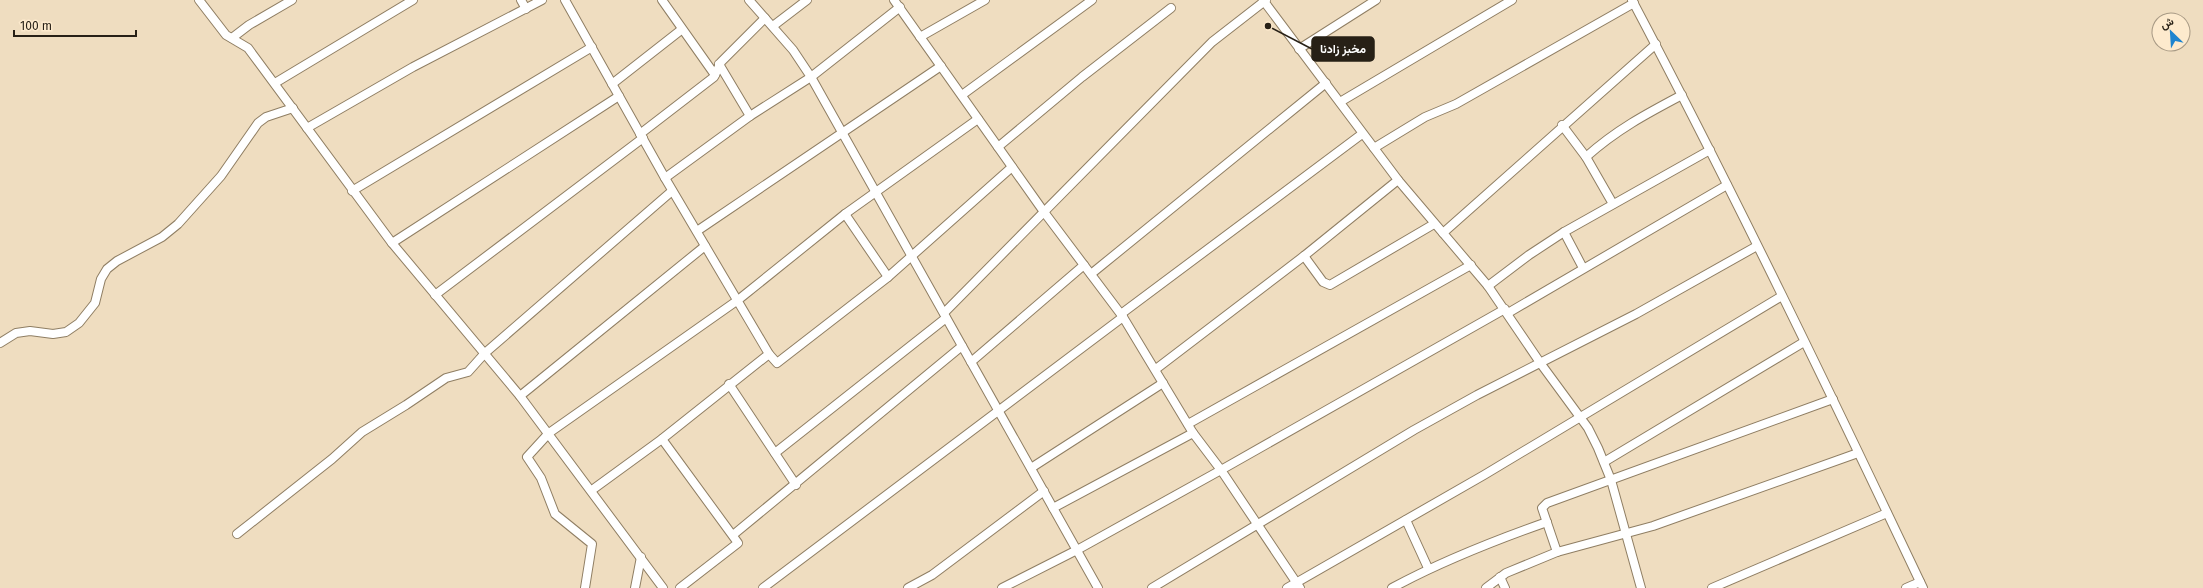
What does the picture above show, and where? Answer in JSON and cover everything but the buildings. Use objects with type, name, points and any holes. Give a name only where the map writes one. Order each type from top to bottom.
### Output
[{"type":"street","points":[[200,0],[220,29],[248,48],[352,191],[392,243],[520,396],[549,433],[663,588]]},
{"type":"street","points":[[232,38],[249,25],[292,0]]},
{"type":"street","points":[[274,83],[413,0]]},
{"type":"street","points":[[521,0],[526,8]]},
{"type":"street","points":[[307,128],[414,67],[542,0]]},
{"type":"street","points":[[565,0],[672,191],[769,354],[775,361],[781,362],[888,277],[1012,167]]},
{"type":"street","points":[[662,0],[681,30],[715,75]]},
{"type":"street","points":[[749,0],[793,50],[811,77],[874,192],[1098,588]]},
{"type":"street","points":[[773,26],[807,0]]},
{"type":"street","points":[[920,37],[985,0]]},
{"type":"street","points":[[962,95],[1092,0]]},
{"type":"street","points":[[775,453],[945,316],[1044,212],[1212,42],[1264,0],[1362,134],[1398,180],[1488,286],[1594,438],[1611,480],[1641,588]]},
{"type":"street","points":[[1299,49],[1376,0]]},
{"type":"street","points":[[1340,102],[1512,0]]},
{"type":"street","points":[[1374,148],[1425,117],[1456,104],[1633,1],[1710,150],[1833,399],[1922,585],[1906,588]]},
{"type":"street","points":[[665,178],[750,116],[811,77],[897,3],[1044,212],[1122,316],[1156,369],[1193,433],[1221,470],[1298,585]]},
{"type":"street","points":[[998,147],[1082,77],[1170,8]]},
{"type":"street","points":[[435,295],[641,136],[715,75],[719,64],[765,18]]},
{"type":"street","points":[[612,84],[681,30]]},
{"type":"street","points":[[1443,233],[1562,125],[1656,44]]},
{"type":"street","points":[[352,191],[592,47]]},
{"type":"street","points":[[719,64],[750,116]]},
{"type":"street","points":[[697,231],[942,66]]},
{"type":"street","points":[[1091,274],[1326,83]]},
{"type":"street","points":[[1586,157],[1599,144],[1626,125],[1682,95]]},
{"type":"street","points":[[392,243],[619,96]]},
{"type":"street","points":[[0,342],[16,333],[30,331],[54,334],[66,332],[79,323],[95,303],[101,280],[107,269],[116,261],[162,237],[178,224],[221,176],[258,123],[266,117],[293,108]]},
{"type":"street","points":[[585,588],[592,544],[555,514],[541,478],[527,457],[549,433],[738,300],[874,192],[978,119]]},
{"type":"street","points":[[1562,125],[1586,157],[1612,204]]},
{"type":"street","points":[[762,588],[999,412],[1122,316],[1362,134]]},
{"type":"street","points":[[1488,286],[1529,255],[1564,232],[1710,150]]},
{"type":"street","points":[[1156,369],[1304,256],[1398,180]]},
{"type":"street","points":[[1002,588],[1077,550],[1221,470],[1583,268],[1727,185]]},
{"type":"street","points":[[237,534],[332,459],[362,432],[446,378],[468,372],[484,353],[672,191]]},
{"type":"street","points":[[845,214],[888,277]]},
{"type":"street","points":[[1304,256],[1323,282],[1330,285],[1434,224]]},
{"type":"street","points":[[1564,232],[1583,268]]},
{"type":"street","points":[[520,396],[706,246]]},
{"type":"street","points":[[1152,588],[1414,430],[1477,395],[1541,364],[1636,314],[1757,246]]},
{"type":"street","points":[[971,362],[1084,265]]},
{"type":"street","points":[[1188,424],[1470,265]]},
{"type":"street","points":[[1287,588],[1298,585],[1782,296]]},
{"type":"street","points":[[1604,462],[1804,342]]},
{"type":"street","points":[[733,535],[796,485],[962,346]]},
{"type":"street","points":[[592,490],[662,439],[729,384],[769,354]]},
{"type":"street","points":[[1031,468],[1163,383]]},
{"type":"street","points":[[729,384],[796,485]]},
{"type":"street","points":[[1557,552],[1542,508],[1544,505],[1833,399]]},
{"type":"street","points":[[1053,508],[1193,433]]},
{"type":"street","points":[[662,439],[738,543],[680,588]]},
{"type":"street","points":[[1486,588],[1500,577],[1521,566],[1557,552],[1625,534],[1858,453]]},
{"type":"street","points":[[908,588],[932,574],[1044,491]]},
{"type":"street","points":[[1712,588],[1887,513]]},
{"type":"street","points":[[1406,520],[1428,568]]},
{"type":"street","points":[[1392,588],[1428,568],[1547,522]]},
{"type":"street","points":[[635,588],[641,558]]},
{"type":"street","points":[[1500,577],[1505,588]]},
{"type":"place","name":"مخبز زادنا","points":[[1268,26]]}]
